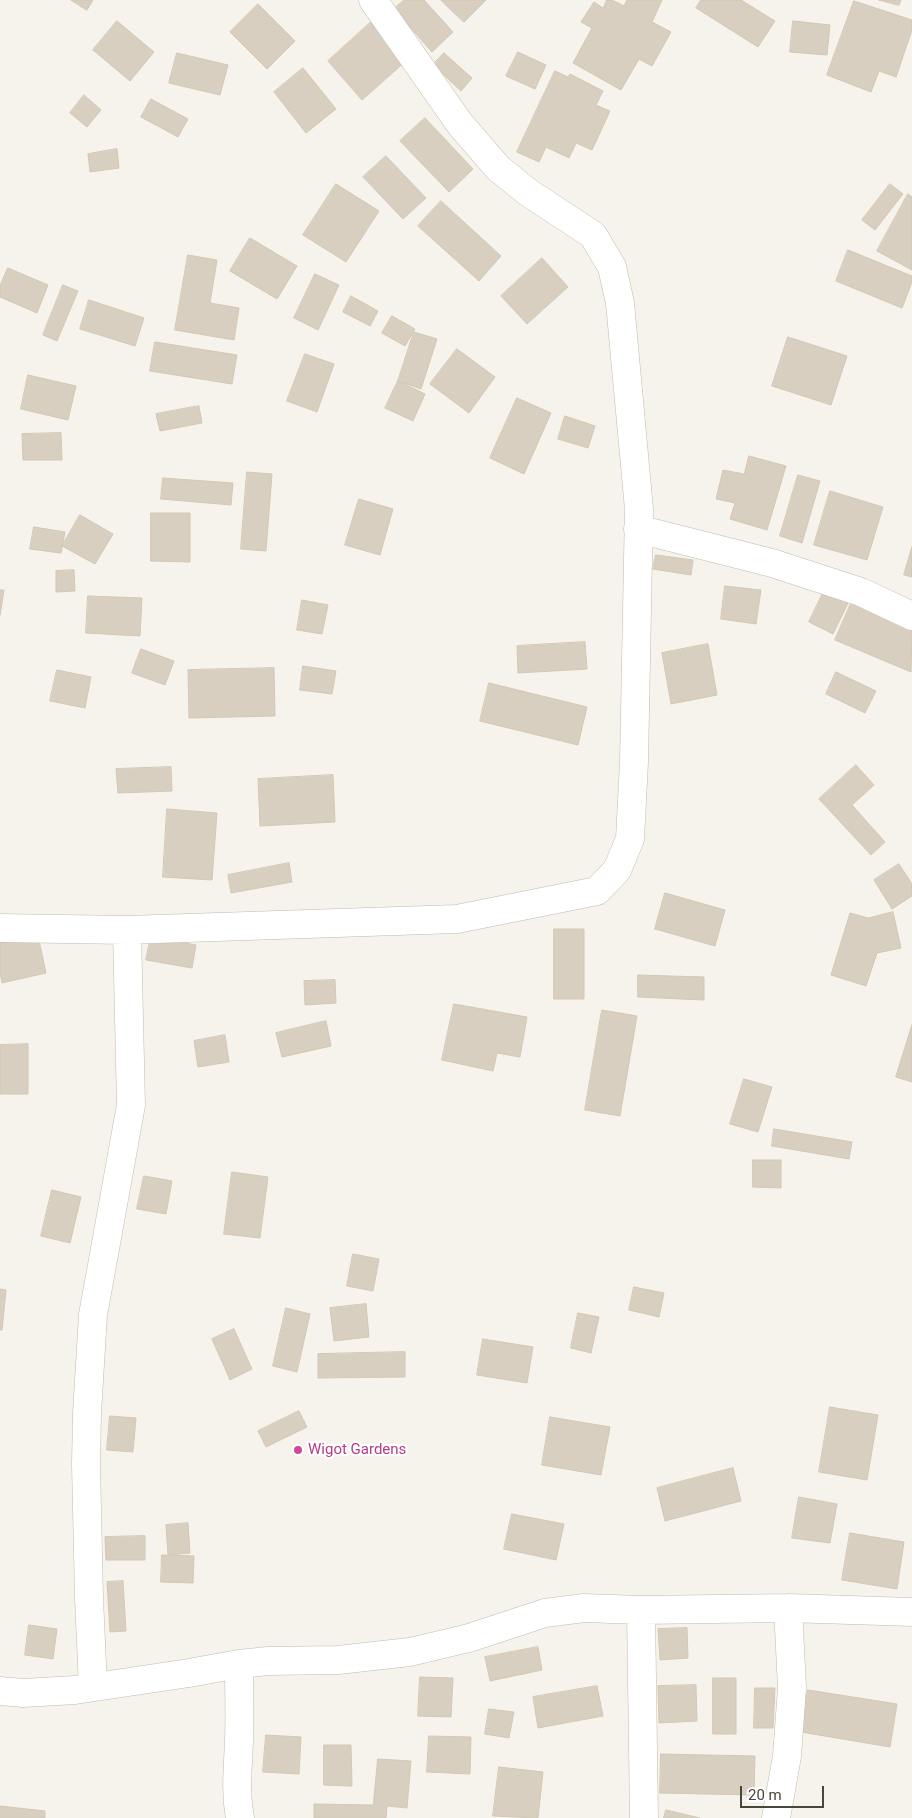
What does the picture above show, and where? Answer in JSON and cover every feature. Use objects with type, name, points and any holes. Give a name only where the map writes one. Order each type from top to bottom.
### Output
[{"type":"street","points":[[0,928],[127,930],[457,919],[597,891],[617,870],[630,839],[634,762],[638,509],[620,303],[612,267],[593,235],[529,193],[498,168],[460,124],[373,0]]},
{"type":"street","points":[[638,529],[772,563],[861,592],[912,616]]},
{"type":"street","points":[[93,1687],[88,1598],[86,1464],[88,1413],[93,1315],[130,1104],[127,930]]},
{"type":"street","points":[[0,1692],[93,1687],[268,1661],[338,1660],[410,1652],[469,1638],[545,1613],[584,1608],[641,1610],[788,1608],[912,1612]]},
{"type":"street","points":[[776,1818],[787,1756],[792,1688],[788,1608]]},
{"type":"street","points":[[641,1610],[644,1818]]},
{"type":"street","points":[[239,1664],[239,1740],[236,1780],[240,1818]]},
{"type":"building","points":[[71,0],[93,0],[87,10]]},
{"type":"building","points":[[404,0],[424,0],[453,32],[432,52],[394,9]]},
{"type":"building","points":[[441,0],[486,0],[464,22]]},
{"type":"building","points":[[607,0],[612,0],[624,6],[627,0],[662,0],[652,22],[671,32],[652,66],[639,59],[621,90],[573,63],[592,28],[581,22],[594,2],[603,8]]},
{"type":"building","points":[[701,0],[741,0],[775,21],[758,47],[696,8]]},
{"type":"building","points":[[879,0],[901,0],[899,5]]},
{"type":"building","points":[[854,1],[912,20],[912,30],[896,77],[879,71],[871,92],[827,75]]},
{"type":"building","points":[[258,4],[295,41],[267,69],[230,32]]},
{"type":"building","points":[[117,21],[154,52],[130,81],[93,50]]},
{"type":"building","points":[[793,21],[830,25],[827,55],[790,52]]},
{"type":"building","points":[[371,22],[406,61],[362,100],[328,61]]},
{"type":"building","points":[[518,52],[546,65],[535,89],[506,76]]},
{"type":"building","points":[[177,53],[228,65],[220,95],[169,83]]},
{"type":"building","points":[[444,53],[472,78],[461,91],[433,65]]},
{"type":"building","points":[[303,68],[336,109],[306,133],[274,92]]},
{"type":"building","points":[[555,71],[568,77],[570,74],[603,91],[596,105],[610,111],[592,150],[576,143],[569,158],[546,147],[539,162],[517,152]]},
{"type":"building","points":[[84,95],[101,110],[87,127],[70,113]]},
{"type":"building","points":[[151,99],[188,119],[178,137],[141,117]]},
{"type":"building","points":[[425,118],[473,169],[449,192],[400,141]]},
{"type":"building","points":[[117,149],[119,168],[90,172],[88,154]]},
{"type":"building","points":[[386,156],[426,198],[403,219],[363,177]]},
{"type":"building","points":[[336,184],[379,211],[346,262],[303,235]]},
{"type":"building","points":[[890,184],[903,194],[875,230],[862,220]]},
{"type":"building","points":[[908,194],[912,197],[912,270],[877,251]]},
{"type":"building","points":[[441,201],[501,256],[479,281],[418,226]]},
{"type":"building","points":[[250,238],[297,266],[277,299],[230,271]]},
{"type":"building","points":[[848,250],[912,276],[912,282],[902,308],[836,281]]},
{"type":"building","points":[[188,255],[217,260],[210,303],[239,308],[234,340],[175,330]]},
{"type":"building","points":[[542,258],[568,287],[527,324],[501,296]]},
{"type":"building","points":[[8,268],[48,285],[37,313],[0,297],[0,286]]},
{"type":"building","points":[[315,274],[339,285],[318,330],[294,318]]},
{"type":"building","points":[[63,285],[78,291],[57,341],[43,335]]},
{"type":"building","points":[[351,296],[378,311],[370,326],[343,312]]},
{"type":"building","points":[[89,300],[144,318],[135,346],[80,329]]},
{"type":"building","points":[[392,316],[415,329],[405,346],[382,333]]},
{"type":"building","points":[[414,332],[437,339],[421,389],[398,381]]},
{"type":"building","points":[[788,337],[847,356],[831,405],[772,386]]},
{"type":"building","points":[[155,342],[237,355],[232,384],[150,371]]},
{"type":"building","points":[[457,349],[495,377],[469,413],[430,384]]},
{"type":"building","points":[[305,354],[334,364],[317,412],[287,401]]},
{"type":"building","points":[[28,375],[76,386],[68,420],[21,409]]},
{"type":"building","points":[[398,381],[425,394],[413,421],[385,408]]},
{"type":"building","points":[[517,398],[551,413],[524,474],[490,458]]},
{"type":"building","points":[[199,406],[202,423],[160,431],[156,414]]},
{"type":"building","points":[[565,416],[595,426],[588,448],[558,439]]},
{"type":"building","points":[[61,433],[62,460],[23,460],[22,434]]},
{"type":"building","points":[[749,456],[786,466],[767,530],[730,519],[735,503],[716,499],[723,470],[744,474]]},
{"type":"building","points":[[247,472],[272,474],[266,551],[241,549]]},
{"type":"building","points":[[798,475],[820,481],[802,543],[780,536]]},
{"type":"building","points":[[163,478],[233,483],[231,505],[161,499]]},
{"type":"building","points":[[830,491],[883,507],[867,560],[814,545]]},
{"type":"building","points":[[359,499],[393,509],[380,555],[345,545]]},
{"type":"building","points":[[151,513],[190,513],[190,562],[151,561]]},
{"type":"building","points":[[80,515],[113,534],[95,564],[62,546]]},
{"type":"building","points":[[34,527],[65,532],[61,553],[30,549]]},
{"type":"building","points":[[912,547],[912,577],[904,575]]},
{"type":"building","points":[[656,555],[693,560],[691,575],[653,569]]},
{"type":"building","points":[[74,570],[75,591],[56,592],[56,571]]},
{"type":"building","points":[[725,586],[761,590],[756,624],[721,619]]},
{"type":"building","points":[[825,589],[849,601],[833,634],[809,622]]},
{"type":"building","points":[[0,590],[4,590],[0,615]]},
{"type":"building","points":[[88,596],[142,598],[140,636],[86,633]]},
{"type":"building","points":[[302,600],[328,605],[322,634],[297,630]]},
{"type":"building","points":[[852,601],[912,626],[911,672],[835,640]]},
{"type":"building","points":[[585,642],[587,669],[518,673],[517,646]]},
{"type":"building","points":[[708,644],[717,695],[671,704],[662,653]]},
{"type":"building","points":[[141,649],[174,661],[165,685],[132,673]]},
{"type":"building","points":[[303,666],[336,671],[332,694],[300,690]]},
{"type":"building","points":[[274,668],[275,716],[189,718],[188,670]]},
{"type":"building","points":[[57,670],[91,677],[85,708],[50,701]]},
{"type":"building","points":[[836,672],[876,691],[865,713],[826,694]]},
{"type":"building","points":[[489,683],[587,707],[578,745],[480,721]]},
{"type":"building","points":[[856,765],[874,785],[852,805],[885,842],[871,855],[819,799]]},
{"type":"building","points":[[171,767],[172,791],[118,793],[116,769]]},
{"type":"building","points":[[333,775],[335,822],[260,826],[258,779]]},
{"type":"building","points":[[167,809],[217,813],[212,880],[163,877]]},
{"type":"building","points":[[289,863],[292,882],[231,893],[228,875]]},
{"type":"building","points":[[899,864],[912,884],[912,896],[892,909],[874,880]]},
{"type":"building","points":[[665,893],[725,910],[715,946],[655,929]]},
{"type":"building","points":[[893,912],[901,948],[877,953],[866,986],[831,975],[850,913],[868,918]]},
{"type":"building","points":[[554,929],[584,929],[584,999],[554,999]]},
{"type":"building","points":[[37,931],[46,973],[2,983],[0,939]]},
{"type":"building","points":[[151,937],[196,945],[192,968],[146,960]]},
{"type":"building","points":[[638,975],[704,977],[704,1000],[638,997]]},
{"type":"building","points":[[335,980],[336,1003],[305,1005],[304,981]]},
{"type":"building","points":[[454,1004],[527,1017],[520,1057],[497,1053],[493,1071],[442,1060]]},
{"type":"building","points":[[602,1010],[637,1016],[620,1116],[585,1110]]},
{"type":"building","points":[[326,1021],[331,1046],[282,1057],[276,1033]]},
{"type":"building","points":[[912,1025],[912,1082],[896,1077]]},
{"type":"building","points":[[225,1035],[229,1062],[198,1067],[194,1041]]},
{"type":"building","points":[[28,1044],[28,1094],[0,1094],[0,1045]]},
{"type":"building","points":[[744,1079],[772,1087],[758,1132],[730,1124]]},
{"type":"building","points":[[774,1129],[852,1142],[849,1159],[772,1146]]},
{"type":"building","points":[[753,1160],[781,1160],[781,1188],[753,1187]]},
{"type":"building","points":[[232,1172],[268,1177],[260,1238],[224,1234]]},
{"type":"building","points":[[144,1176],[172,1181],[166,1214],[137,1209]]},
{"type":"building","points":[[52,1190],[81,1197],[70,1243],[41,1236]]},
{"type":"building","points":[[353,1254],[379,1259],[373,1291],[347,1286]]},
{"type":"building","points":[[634,1287],[664,1293],[659,1317],[629,1310]]},
{"type":"building","points":[[0,1289],[6,1290],[2,1330],[0,1330]]},
{"type":"building","points":[[366,1304],[369,1337],[334,1341],[330,1308]]},
{"type":"building","points":[[286,1308],[310,1314],[297,1372],[273,1366]]},
{"type":"building","points":[[578,1313],[599,1317],[591,1353],[571,1348]]},
{"type":"building","points":[[234,1329],[252,1369],[230,1380],[212,1339]]},
{"type":"building","points":[[483,1339],[533,1347],[527,1383],[477,1375]]},
{"type":"building","points":[[405,1352],[405,1377],[318,1378],[318,1354]]},
{"type":"building","points":[[830,1407],[878,1415],[867,1480],[819,1472]]},
{"type":"building","points":[[299,1411],[307,1427],[266,1447],[258,1431]]},
{"type":"building","points":[[110,1416],[136,1418],[133,1452],[107,1450]]},
{"type":"building","points":[[550,1417],[610,1427],[601,1475],[542,1465]]},
{"type":"building","points":[[733,1468],[741,1501],[665,1521],[657,1488]]},
{"type":"building","points":[[799,1497],[837,1504],[830,1543],[792,1538]]},
{"type":"building","points":[[512,1514],[564,1524],[556,1560],[504,1549]]},
{"type":"building","points":[[188,1523],[190,1553],[168,1555],[166,1525]]},
{"type":"building","points":[[850,1533],[904,1542],[897,1589],[842,1580]]},
{"type":"building","points":[[145,1536],[145,1560],[106,1560],[105,1537]]},
{"type":"building","points":[[162,1555],[194,1556],[193,1583],[161,1582]]},
{"type":"building","points":[[123,1581],[126,1631],[110,1632],[107,1582]]},
{"type":"building","points":[[29,1625],[57,1629],[53,1659],[25,1655]]},
{"type":"building","points":[[687,1628],[688,1658],[660,1660],[658,1629]]},
{"type":"building","points":[[538,1647],[542,1670],[490,1681],[485,1657]]},
{"type":"building","points":[[420,1677],[453,1678],[451,1717],[418,1716]]},
{"type":"building","points":[[713,1678],[736,1678],[736,1734],[713,1734]]},
{"type":"building","points":[[696,1685],[697,1721],[659,1723],[658,1686]]},
{"type":"building","points":[[597,1686],[603,1716],[538,1728],[533,1697]]},
{"type":"building","points":[[755,1688],[775,1688],[773,1728],[754,1728]]},
{"type":"building","points":[[808,1690],[897,1704],[890,1747],[801,1732]]},
{"type":"building","points":[[489,1709],[514,1712],[509,1738],[485,1734]]},
{"type":"building","points":[[266,1735],[301,1737],[299,1774],[263,1772]]},
{"type":"building","points":[[429,1736],[471,1737],[470,1774],[427,1772]]},
{"type":"building","points":[[324,1745],[351,1745],[352,1786],[324,1785]]},
{"type":"building","points":[[661,1754],[755,1756],[754,1795],[660,1793]]},
{"type":"building","points":[[378,1759],[411,1761],[407,1808],[387,1806],[386,1818],[314,1818],[314,1804],[373,1805]]},
{"type":"building","points":[[499,1767],[543,1772],[538,1818],[493,1816]]},
{"type":"building","points":[[0,1806],[45,1811],[45,1818],[0,1818]]},
{"type":"building","points":[[666,1810],[700,1818],[664,1818]]},
{"type":"place","name":"Wigot Gardens","points":[[298,1450]]}]
